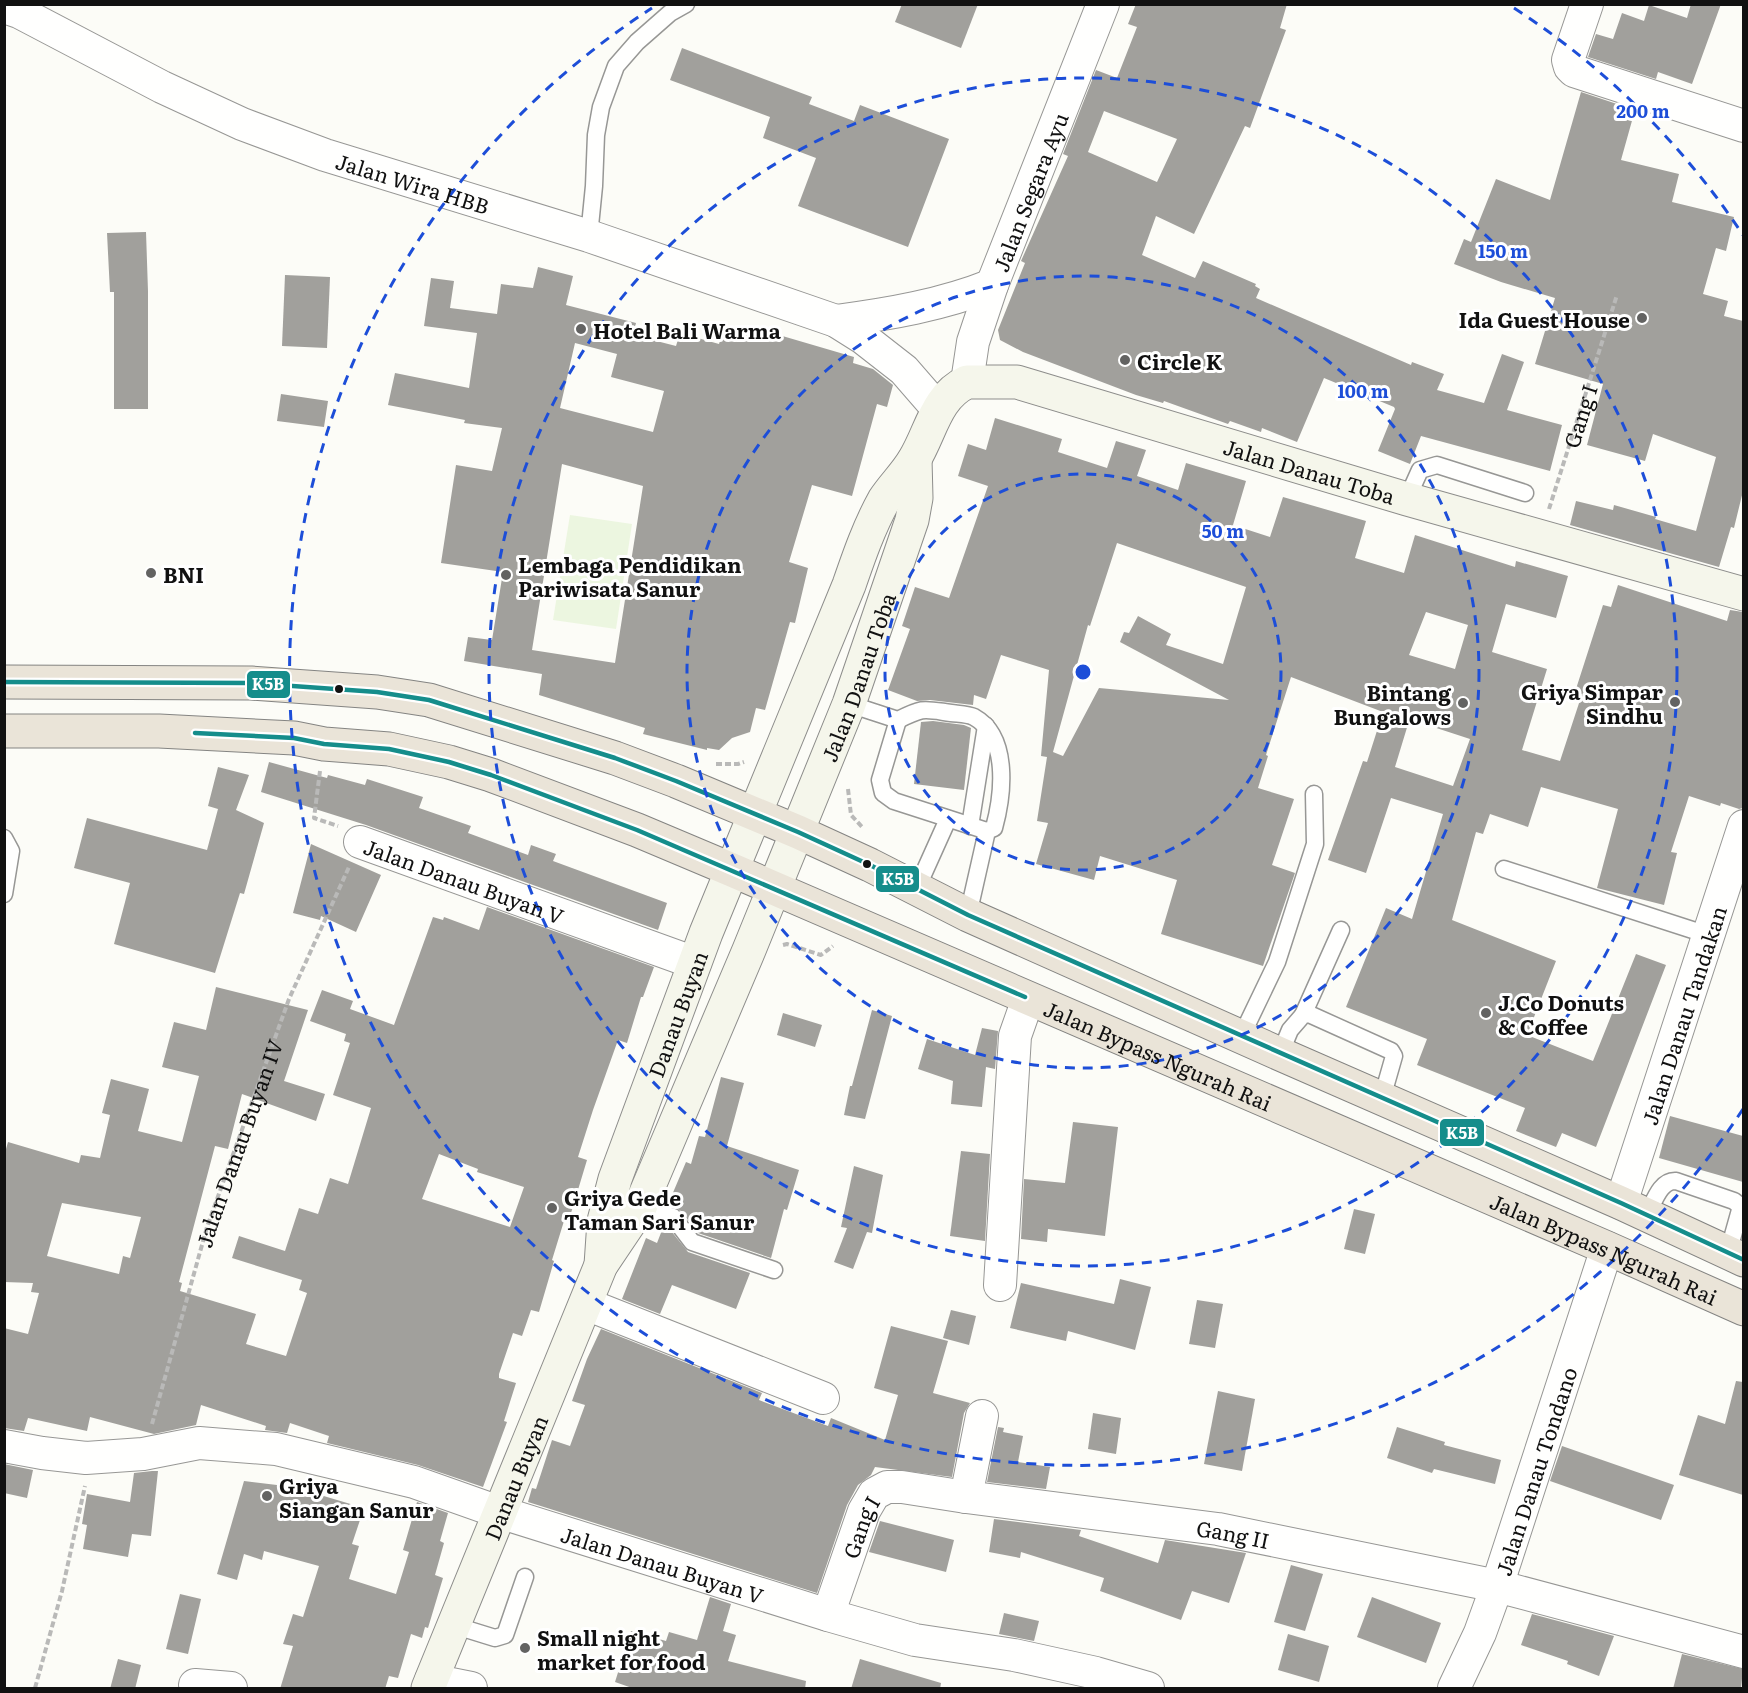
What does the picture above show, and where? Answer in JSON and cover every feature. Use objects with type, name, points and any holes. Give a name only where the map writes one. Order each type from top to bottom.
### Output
[{"type":"highway","points":[[4,682],[251,683],[376,692],[429,700],[615,758],[798,832],[917,888],[968,915],[1736,1256]]},
{"type":"highway","points":[[159,731],[160,683]]},
{"type":"highway","name":"Jalan Bypass Ngurah Rai","points":[[4,731],[159,731],[294,738],[324,744],[389,749],[449,762],[491,775],[637,830],[732,870],[1743,1309]]},
{"type":"street","name":"Jalan Segara Ayu","points":[[966,382],[973,342],[992,285],[1103,4]]},
{"type":"street","points":[[1587,4],[1568,60],[1574,71],[1743,126]]},
{"type":"street","name":"Jalan Wira HBB","points":[[4,8],[19,12],[162,87],[242,124],[325,155],[589,236],[836,321],[863,338],[904,370],[937,408]]},
{"type":"street","name":"Jalan Wira HBB","points":[[836,321],[874,316],[962,297],[992,285]]},
{"type":"street","name":"Jalan Danau Toba","points":[[732,870],[849,585],[868,532],[886,498],[915,459],[937,408],[966,382],[1017,382],[1540,538],[1743,594]]},
{"type":"street","name":"Jalan Danau Toba","points":[[774,888],[849,704],[912,520],[916,498],[915,459]]},
{"type":"street","name":"Jalan Danau Tandakan","points":[[1634,1209],[1708,935],[1743,826]]},
{"type":"street","name":"Jalan Danau Buyan V","points":[[360,842],[695,963]]},
{"type":"street","name":"Danau Buyan","points":[[601,1265],[604,1221],[615,1179],[732,870]]},
{"type":"street","name":"Danau Buyan","points":[[429,1684],[601,1265],[640,1207],[774,888]]},
{"type":"street","points":[[1000,1285],[1015,1036],[1028,999]]},
{"type":"street","name":"Jalan Danau Tondano","points":[[1454,1689],[1480,1633],[1497,1586],[1607,1248]]},
{"type":"street","points":[[586,1304],[823,1398]]},
{"type":"street","points":[[966,1497],[982,1416]]},
{"type":"street","points":[[4,1446],[86,1458],[143,1454],[199,1443],[276,1449],[414,1482],[499,1512]]},
{"type":"street","name":"Gang I","points":[[828,1615],[864,1511],[874,1494],[887,1487],[902,1487],[966,1497]]},
{"type":"street","name":"Gang II","points":[[966,1497],[1218,1529],[1497,1586],[1743,1652]]},
{"type":"street","name":"Jalan Danau Buyan V","points":[[499,1512],[828,1615]]},
{"type":"street","points":[[828,1615],[915,1640],[1014,1654],[1095,1673],[1148,1689]]},
{"type":"street","points":[[429,1684],[471,1689]]},
{"type":"street","points":[[195,1685],[231,1689]]},
{"type":"lane","points":[[589,236],[596,135],[601,107],[616,66],[637,42],[670,13],[686,4]]},
{"type":"lane","points":[[1407,499],[1420,470],[1437,465],[1524,494]]},
{"type":"lane","points":[[849,704],[898,720],[922,708],[972,716],[986,726],[996,742],[1001,764],[997,818],[994,828],[987,831],[970,826],[894,801],[883,793],[880,780],[898,720]]},
{"type":"lane","points":[[970,826],[986,726]]},
{"type":"lane","points":[[1241,1036],[1277,962],[1315,844],[1314,794]]},
{"type":"lane","points":[[917,888],[948,819]]},
{"type":"lane","points":[[968,915],[987,831]]},
{"type":"lane","points":[[4,838],[11,851],[4,894]]},
{"type":"lane","points":[[1504,869],[1708,935]]},
{"type":"lane","points":[[1280,1054],[1290,1030],[1303,1015],[1341,930]]},
{"type":"lane","points":[[1303,1015],[1310,1014],[1391,1051],[1394,1056],[1382,1098]]},
{"type":"lane","points":[[1634,1209],[1670,1180],[1734,1201],[1740,1210],[1736,1256]]},
{"type":"lane","points":[[640,1207],[673,1217],[692,1242],[774,1270]]},
{"type":"lane","points":[[453,1625],[495,1638],[505,1635],[525,1576]]},
{"type":"path","name":"Gang I","points":[[1540,538],[1617,295]]},
{"type":"path","points":[[710,763],[738,764],[752,758],[772,740],[784,746]]},
{"type":"path","name":"Jalan Danau Buyan V","points":[[324,744],[314,818],[359,832],[360,842]]},
{"type":"path","points":[[848,787],[851,815],[862,828],[877,836],[880,850],[870,866]]},
{"type":"path","name":"Jalan Danau Buyan IV","points":[[143,1454],[207,1227],[289,999],[360,842]]},
{"type":"path","points":[[749,950],[762,954],[787,944],[821,955],[839,940],[848,920]]},
{"type":"path","points":[[35,1689],[62,1591],[86,1485],[86,1458]]},
{"type":"green space","points":[[570,515],[632,524],[616,629],[553,620]]},
{"type":"building","points":[[902,4],[978,4],[961,48],[895,22]]},
{"type":"building","points":[[1136,4],[1287,4],[1280,28],[1286,30],[1250,128],[1245,126],[1194,234],[1156,216],[1142,255],[1195,278],[1203,261],[1256,284],[1255,286],[1260,289],[1256,298],[1411,365],[1412,362],[1444,374],[1437,390],[1484,403],[1502,354],[1524,362],[1507,410],[1562,425],[1550,471],[1421,436],[1410,464],[1378,451],[1394,407],[1324,378],[1297,442],[1262,428],[1261,432],[1230,421],[1228,424],[1164,401],[1163,403],[1136,395],[1023,352],[1000,340],[998,330],[1025,263],[1021,261],[1068,156],[1063,154],[1096,70],[1117,78],[1137,27],[1128,24]],"holes":[[[1104,111],[1177,139],[1157,182],[1088,152]]]},
{"type":"building","points":[[1691,4],[1721,4],[1692,84],[1658,72],[1656,79],[1588,57],[1596,34],[1613,39],[1622,13],[1644,21],[1649,5],[1687,18]]},
{"type":"building","points":[[682,48],[812,97],[809,104],[854,121],[860,105],[949,139],[908,247],[798,206],[816,158],[763,138],[770,117],[670,80]]},
{"type":"building","points":[[1581,92],[1635,110],[1621,160],[1679,174],[1672,202],[1734,217],[1726,251],[1716,248],[1703,294],[1728,301],[1724,316],[1743,321],[1743,491],[1734,528],[1731,527],[1719,567],[1570,525],[1576,501],[1613,510],[1614,505],[1696,531],[1716,457],[1653,434],[1645,461],[1587,445],[1603,384],[1535,364],[1555,298],[1501,282],[1454,264],[1464,239],[1471,242],[1496,179],[1550,200]]},
{"type":"building","points":[[146,232],[148,409],[114,409],[114,292],[110,292],[107,233]]},
{"type":"building","points":[[538,267],[573,276],[566,305],[636,323],[633,335],[676,346],[680,333],[719,344],[725,325],[778,340],[779,335],[854,357],[853,363],[873,369],[893,385],[887,407],[877,404],[852,496],[812,485],[789,562],[808,568],[795,623],[790,622],[765,710],[756,708],[750,732],[732,738],[719,750],[707,748],[707,750],[643,734],[645,728],[539,695],[542,674],[464,661],[468,637],[492,640],[503,572],[441,563],[456,465],[492,471],[502,428],[464,423],[465,420],[388,405],[395,373],[469,388],[477,333],[424,326],[431,278],[454,281],[450,308],[497,314],[501,284],[533,288]],"holes":[[[575,343],[617,354],[611,377],[664,391],[653,432],[560,408]],[[562,464],[643,486],[615,663],[532,650]]]},
{"type":"building","points":[[285,275],[330,277],[327,348],[282,346]]},
{"type":"building","points":[[281,394],[328,401],[324,427],[277,421]]},
{"type":"building","points":[[995,418],[1062,439],[1058,452],[1107,468],[1116,441],[1146,450],[1137,476],[1178,490],[1186,463],[1246,481],[1233,525],[1270,537],[1283,497],[1366,521],[1355,558],[1404,573],[1415,535],[1515,567],[1516,561],[1568,576],[1556,618],[1506,604],[1492,652],[1547,669],[1522,750],[1560,761],[1582,694],[1575,692],[1603,605],[1611,607],[1618,585],[1727,621],[1730,610],[1743,612],[1743,808],[1739,809],[1721,803],[1720,806],[1689,796],[1671,852],[1677,853],[1664,905],[1597,888],[1618,809],[1541,787],[1528,827],[1490,814],[1483,834],[1476,832],[1452,920],[1556,961],[1527,1035],[1593,1061],[1636,954],[1666,965],[1596,1147],[1562,1133],[1556,1147],[1516,1131],[1525,1108],[1417,1065],[1427,1039],[1346,1007],[1386,908],[1412,919],[1443,814],[1391,798],[1366,873],[1328,860],[1363,761],[1367,762],[1383,712],[1291,677],[1258,788],[1294,799],[1272,865],[1295,873],[1263,966],[1161,934],[1177,880],[1100,856],[1094,880],[1036,864],[1048,823],[1037,821],[1047,757],[1041,756],[1049,670],[1001,655],[986,699],[974,695],[973,705],[930,700],[917,701],[888,690],[910,629],[902,626],[915,587],[949,598],[988,486],[958,476],[968,444],[986,450]],"holes":[[[1117,543],[1246,587],[1223,664],[1166,645],[1171,634],[1138,616],[1129,633],[1124,632],[1120,642],[1229,700],[1099,688],[1063,756],[1053,752],[1088,625],[1090,626]],[[1426,612],[1468,625],[1455,669],[1409,655]],[[1409,721],[1470,739],[1453,786],[1395,767]]]},
{"type":"building","points":[[933,721],[971,728],[964,790],[914,784],[921,722]]},
{"type":"building","points":[[269,762],[327,778],[328,775],[365,785],[367,779],[423,797],[419,808],[471,826],[468,833],[528,855],[531,845],[556,854],[553,861],[667,903],[658,930],[366,825],[261,792]]},
{"type":"building","points":[[218,767],[249,775],[236,810],[264,823],[244,894],[240,893],[215,973],[114,944],[130,883],[74,868],[87,818],[207,850],[218,809],[208,806]]},
{"type":"building","points":[[311,844],[381,875],[356,932],[321,916],[320,920],[293,913]]},
{"type":"building","points":[[487,907],[654,967],[643,997],[641,997],[627,1043],[618,1040],[593,1110],[578,1157],[587,1160],[568,1223],[564,1221],[539,1312],[531,1310],[522,1336],[513,1333],[499,1374],[499,1378],[516,1383],[504,1421],[507,1422],[483,1487],[418,1465],[327,1443],[329,1436],[290,1423],[287,1433],[265,1430],[266,1426],[201,1405],[196,1425],[154,1434],[90,1417],[87,1431],[28,1418],[24,1431],[4,1428],[4,1328],[28,1334],[39,1293],[31,1292],[33,1283],[4,1282],[4,1156],[8,1142],[79,1163],[81,1155],[100,1158],[110,1115],[102,1113],[111,1079],[149,1089],[138,1131],[182,1142],[199,1076],[162,1067],[174,1022],[206,1030],[216,987],[308,1010],[284,1081],[325,1094],[316,1121],[242,1094],[228,1149],[215,1146],[179,1282],[182,1283],[180,1291],[256,1314],[246,1344],[286,1356],[307,1293],[299,1290],[302,1280],[232,1258],[239,1236],[285,1251],[299,1208],[318,1214],[330,1178],[348,1184],[371,1108],[333,1095],[350,1043],[344,1041],[346,1034],[310,1021],[322,990],[353,1001],[350,1009],[394,1025],[433,917],[443,920],[444,917],[479,930]],"holes":[[[439,1154],[478,1169],[477,1172],[524,1187],[510,1227],[422,1199]],[[62,1203],[141,1217],[130,1258],[123,1256],[119,1274],[47,1256]]]},
{"type":"building","points":[[872,1010],[892,1016],[865,1119],[844,1115]]},
{"type":"building","points":[[783,1013],[822,1025],[815,1047],[777,1035]]},
{"type":"building","points":[[982,1028],[998,1031],[995,1069],[986,1067],[982,1107],[951,1104],[953,1081],[918,1069],[927,1039],[975,1055]]},
{"type":"building","points":[[721,1077],[744,1083],[727,1146],[799,1170],[787,1210],[784,1209],[771,1258],[698,1233],[681,1211],[669,1202],[686,1162],[691,1164],[699,1136],[705,1137]]},
{"type":"building","points":[[1670,1116],[1743,1136],[1743,1182],[1659,1158]]},
{"type":"building","points":[[1073,1122],[1118,1127],[1105,1236],[1048,1229],[1047,1242],[1021,1239],[1024,1179],[1065,1183]]},
{"type":"building","points":[[961,1151],[990,1154],[985,1241],[950,1236]]},
{"type":"building","points":[[854,1166],[883,1175],[872,1233],[867,1232],[853,1269],[834,1262],[847,1228],[841,1227]]},
{"type":"building","points":[[1354,1209],[1375,1214],[1365,1254],[1344,1249]]},
{"type":"building","points":[[664,1225],[688,1252],[750,1273],[736,1309],[672,1285],[660,1314],[622,1299],[646,1238],[657,1243]]},
{"type":"building","points":[[1120,1279],[1151,1287],[1135,1350],[1068,1331],[1066,1341],[1010,1328],[1021,1283],[1114,1304]]},
{"type":"building","points":[[1197,1300],[1223,1304],[1215,1348],[1189,1344]]},
{"type":"building","points":[[951,1310],[976,1316],[969,1345],[943,1338]]},
{"type":"building","points":[[891,1326],[948,1341],[933,1393],[970,1403],[964,1413],[952,1477],[875,1467],[871,1475],[858,1485],[847,1505],[817,1593],[528,1502],[532,1488],[536,1489],[552,1440],[570,1446],[585,1405],[572,1401],[601,1329],[762,1393],[759,1400],[828,1426],[831,1418],[885,1440],[898,1395],[874,1388]]},
{"type":"building","points":[[1736,1381],[1743,1382],[1743,1495],[1679,1475],[1698,1415],[1725,1424]]},
{"type":"building","points":[[1218,1391],[1255,1399],[1242,1471],[1204,1464]]},
{"type":"building","points":[[1093,1413],[1121,1418],[1116,1454],[1088,1449]]},
{"type":"building","points":[[998,1427],[1004,1428],[1003,1432],[1023,1436],[1018,1462],[1050,1467],[1046,1489],[987,1482]]},
{"type":"building","points":[[1397,1427],[1445,1442],[1444,1445],[1501,1460],[1495,1484],[1434,1469],[1432,1473],[1387,1458]]},
{"type":"building","points":[[1562,1446],[1674,1485],[1661,1520],[1550,1481]]},
{"type":"building","points":[[4,1464],[33,1470],[27,1498],[4,1493]]},
{"type":"building","points":[[158,1471],[151,1536],[132,1534],[128,1557],[83,1549],[87,1525],[82,1524],[87,1494],[130,1502],[134,1473]]},
{"type":"building","points":[[244,1481],[289,1488],[290,1486],[364,1508],[352,1544],[359,1546],[349,1579],[396,1594],[409,1552],[403,1550],[417,1502],[448,1513],[440,1541],[444,1543],[435,1575],[443,1578],[428,1628],[425,1627],[422,1638],[411,1634],[398,1678],[389,1676],[385,1689],[280,1689],[293,1646],[283,1644],[293,1614],[303,1617],[319,1566],[264,1551],[262,1560],[244,1554],[237,1580],[217,1574]]},
{"type":"building","points":[[994,1519],[1081,1530],[1079,1536],[1158,1563],[1165,1540],[1246,1553],[1229,1603],[1192,1591],[1181,1620],[1100,1591],[1104,1578],[1021,1552],[1020,1558],[989,1552]]},
{"type":"building","points":[[880,1521],[954,1540],[946,1572],[869,1552]]},
{"type":"building","points":[[1291,1565],[1323,1574],[1305,1631],[1274,1622]]},
{"type":"building","points":[[180,1594],[201,1599],[188,1654],[166,1649]]},
{"type":"building","points":[[710,1597],[731,1604],[723,1631],[736,1635],[728,1661],[806,1681],[805,1689],[635,1689],[615,1682],[631,1631],[666,1641],[669,1632],[697,1640]]},
{"type":"building","points":[[1372,1597],[1441,1623],[1426,1663],[1357,1637]]},
{"type":"building","points":[[1004,1613],[1039,1621],[1034,1641],[999,1634]]},
{"type":"building","points":[[1532,1614],[1614,1636],[1599,1676],[1567,1664],[1568,1661],[1521,1645]]},
{"type":"building","points":[[1288,1634],[1329,1646],[1319,1682],[1278,1670]]},
{"type":"building","points":[[1682,1654],[1743,1669],[1741,1689],[1673,1689]]},
{"type":"building","points":[[118,1659],[141,1665],[135,1689],[110,1689]]},
{"type":"building","points":[[860,1659],[941,1683],[940,1689],[851,1689]]},
{"type":"transit line","name":"K5B","points":[[4,682],[251,683],[377,692],[429,700],[615,758],[798,832],[870,865],[968,915],[1621,1203],[1744,1260]]},
{"type":"transit line","name":"K5B","points":[[195,733],[294,738],[324,744],[389,749],[449,762],[491,775],[637,830],[1025,997]]},
{"type":"place","name":"Ida Guest House","points":[[1642,318]]},
{"type":"place","name":"Hotel Bali Warma","points":[[581,329]]},
{"type":"place","name":"Circle K","points":[[1125,360]]},
{"type":"place","name":"BNI","points":[[151,573]]},
{"type":"place","name":"Lembaga Pendidikan Pariwisata Sanur","points":[[506,575]]},
{"type":"place","name":"Griya Simpar Sindhu","points":[[1675,702]]},
{"type":"place","name":"Bintang Bungalows","points":[[1463,703]]},
{"type":"place","name":"J.Co Donuts & Coffee","points":[[1486,1013]]},
{"type":"place","name":"Griya Gede Taman Sari Sanur","points":[[552,1208]]},
{"type":"place","name":"Griya Siangan Sanur","points":[[267,1496]]},
{"type":"place","name":"Small night market for food","points":[[525,1648]]}]
